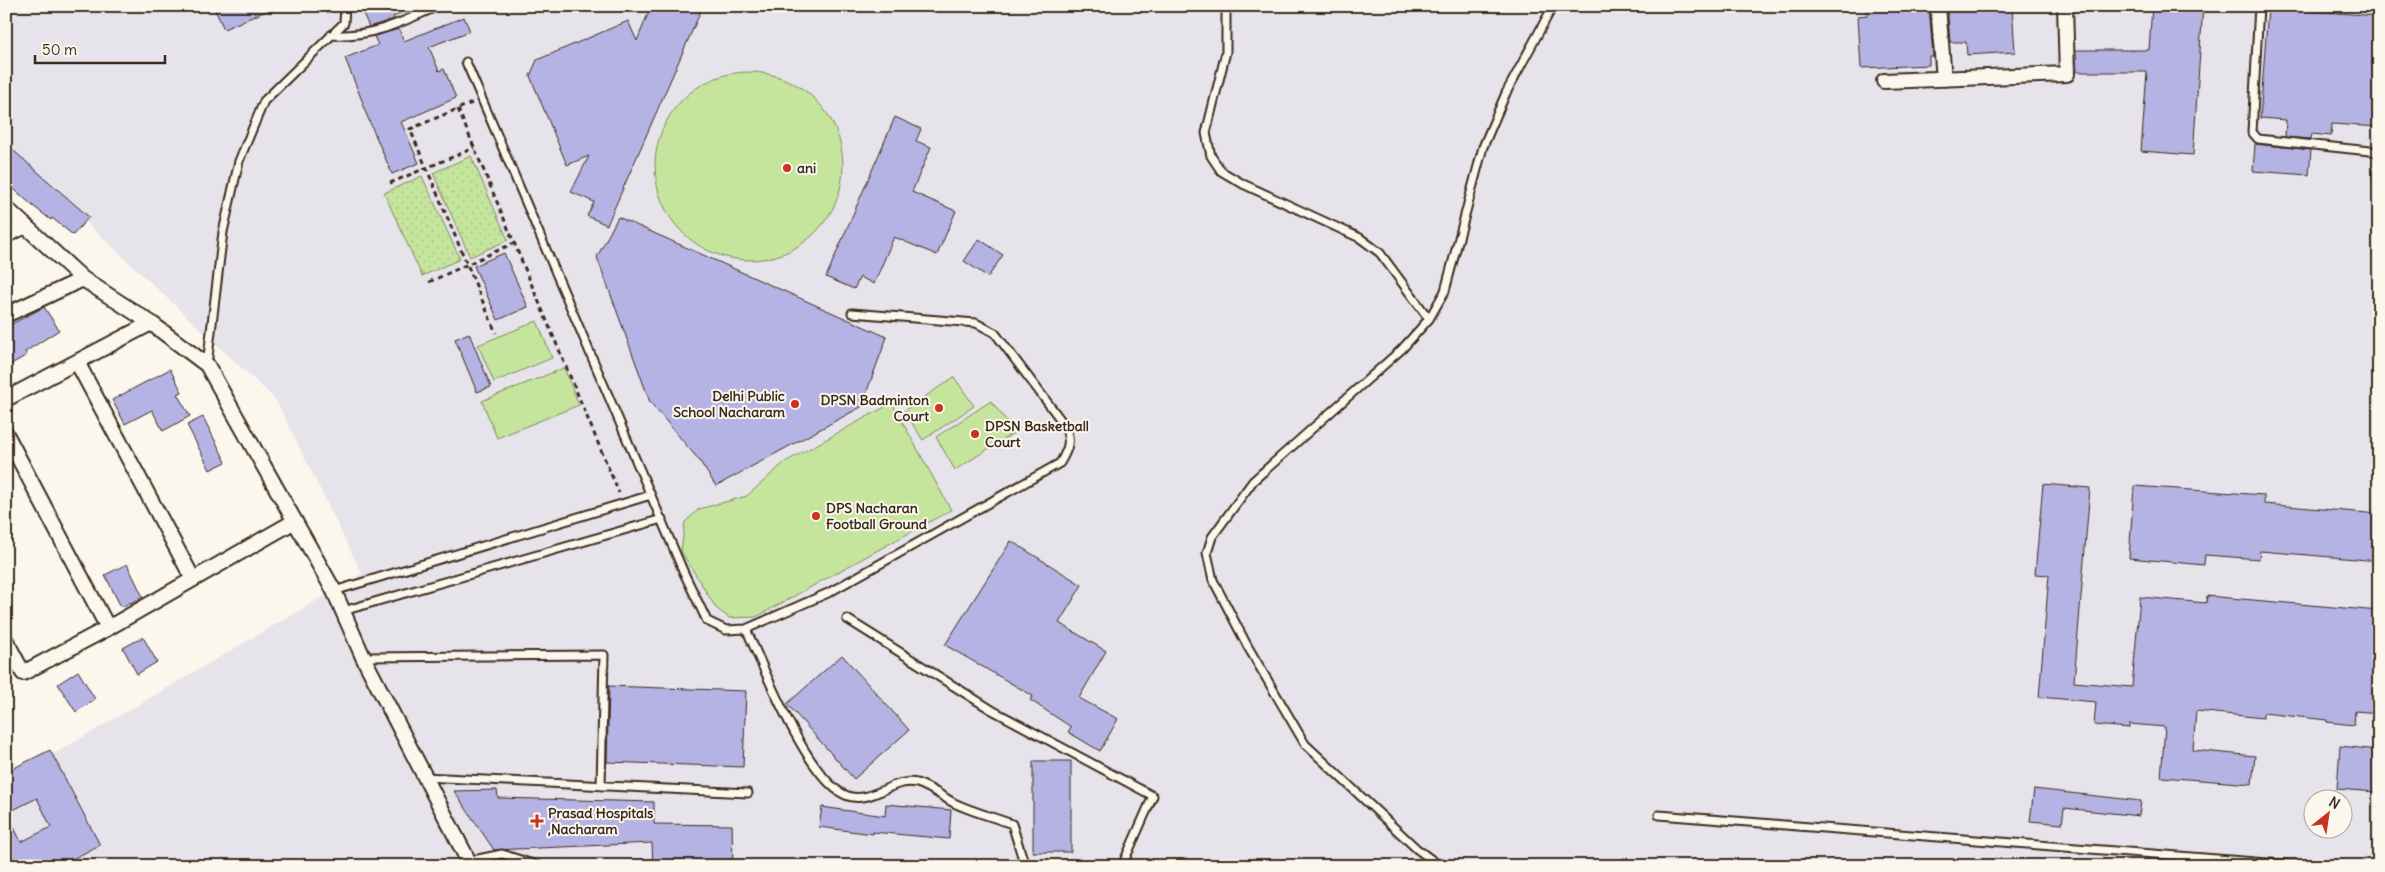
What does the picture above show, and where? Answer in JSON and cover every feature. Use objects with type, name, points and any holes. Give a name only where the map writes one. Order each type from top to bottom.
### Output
[{"type":"street","points":[[1938,6],[1944,79]]},
{"type":"street","points":[[1884,81],[2067,74],[2064,6]]},
{"type":"street","points":[[6,208],[83,278],[151,323],[207,365],[334,591],[363,657],[470,864]]},
{"type":"street","points":[[6,235],[26,226]]},
{"type":"street","points":[[6,315],[83,278]]},
{"type":"street","points":[[6,399],[151,323]]},
{"type":"street","points":[[77,362],[193,579]]},
{"type":"street","points":[[6,434],[108,628]]},
{"type":"street","points":[[6,641],[23,673],[108,628],[296,521]]},
{"type":"lane","points":[[207,365],[223,232],[239,161],[264,101],[344,23],[345,6]]},
{"type":"lane","points":[[331,35],[354,36],[367,34],[392,26],[438,6]]},
{"type":"lane","points":[[1226,6],[1226,52],[1206,133],[1211,156],[1221,172],[1360,238],[1380,253],[1428,319]]},
{"type":"lane","points":[[1440,866],[1411,843],[1305,744],[1248,647],[1213,580],[1207,553],[1212,537],[1253,481],[1402,349],[1428,319],[1445,291],[1483,147],[1506,93],[1553,6]]},
{"type":"lane","points":[[2259,6],[2252,132],[2254,136],[2258,139],[2379,152]]},
{"type":"lane","points":[[466,62],[651,495],[707,620],[726,630],[746,629],[828,593],[1060,463],[1069,447],[1069,433],[1063,423],[994,333],[984,326],[976,323],[852,313]]},
{"type":"lane","points":[[334,591],[651,495]]},
{"type":"lane","points":[[342,611],[662,519]]},
{"type":"lane","points":[[847,619],[992,710],[1153,796],[1122,866]]},
{"type":"lane","points":[[746,629],[804,751],[821,776],[846,796],[865,798],[889,787],[916,783],[956,804],[1012,824],[1025,866]]},
{"type":"lane","points":[[363,657],[604,655],[601,786]]},
{"type":"lane","points":[[424,777],[748,793]]},
{"type":"lane","points":[[1659,815],[2249,864],[2306,866]]},
{"type":"lane","points":[[470,864],[502,854],[539,866]]},
{"type":"path","points":[[482,99],[410,128],[496,333]]},
{"type":"path","points":[[458,109],[623,504]]},
{"type":"path","points":[[390,183],[474,148]]},
{"type":"path","points":[[429,282],[514,243]]},
{"type":"shaded area","points":[[6,6],[2379,6],[2379,866],[6,866],[6,782],[362,574],[276,400],[6,147]]},
{"type":"green space","points":[[740,72],[758,72],[776,76],[793,83],[809,93],[822,106],[836,130],[843,157],[843,175],[836,202],[822,226],[809,239],[793,249],[776,256],[758,260],[740,260],[722,256],[705,249],[689,239],[676,226],[666,210],[659,193],[655,175],[655,157],[659,139],[666,122],[676,106],[689,93],[705,83],[722,76]]},
{"type":"green space","points":[[471,156],[508,240],[470,257],[433,173]]},
{"type":"green space","points":[[422,176],[460,259],[422,276],[384,193]]},
{"type":"green space","points":[[537,321],[552,358],[494,382],[478,345]]},
{"type":"green space","points":[[564,368],[579,405],[497,438],[482,401]]},
{"type":"green space","name":"DPSN Badminton Court","points":[[954,377],[974,406],[923,440],[904,411]]},
{"type":"green space","name":"DPSN Basketball Court","points":[[991,401],[1015,432],[955,470],[936,437]]},
{"type":"green space","name":"DPS Nacharan Football Ground","points":[[892,403],[951,510],[756,617],[729,618],[716,608],[681,551],[685,522],[699,509],[747,496],[785,462]]},
{"type":"building","points":[[224,6],[278,6],[224,29],[215,10]]},
{"type":"building","points":[[360,6],[415,6],[393,17],[394,19],[369,27]]},
{"type":"building","points":[[651,6],[703,6],[607,225],[587,216],[594,202],[571,192],[589,156],[567,165],[530,76],[537,60],[628,21],[637,41]]},
{"type":"building","points":[[1867,6],[1929,6],[1933,56],[1929,56],[1929,65],[1861,68],[1858,16],[1867,15]]},
{"type":"building","points":[[1947,6],[2012,6],[2015,52],[1967,55],[1966,42],[1950,42]]},
{"type":"building","points":[[2152,6],[2203,6],[2193,155],[2141,151],[2147,72],[2077,72],[2076,50],[2149,50]]},
{"type":"building","points":[[2268,8],[2379,16],[2379,127],[2332,124],[2331,136],[2312,134],[2311,139],[2285,137],[2286,120],[2260,118]]},
{"type":"building","points":[[464,17],[470,31],[429,47],[439,71],[444,69],[456,98],[401,122],[419,163],[392,174],[362,104],[345,58],[378,45],[374,36],[399,29],[404,41]]},
{"type":"building","points":[[895,117],[921,129],[916,141],[931,147],[912,192],[956,211],[937,255],[894,237],[874,284],[860,277],[854,289],[826,277]]},
{"type":"building","points":[[6,144],[89,217],[73,235],[33,206],[6,182]]},
{"type":"building","points":[[2255,144],[2311,150],[2309,175],[2253,171]]},
{"type":"building","points":[[618,217],[887,337],[861,407],[716,486],[699,460],[650,402],[597,257]]},
{"type":"building","points":[[979,239],[1003,255],[988,277],[964,261]]},
{"type":"building","points":[[504,253],[528,307],[498,320],[474,266]]},
{"type":"building","points":[[44,307],[59,330],[25,352],[27,355],[6,367],[6,327]]},
{"type":"building","points":[[469,333],[491,387],[477,392],[455,339]]},
{"type":"building","points":[[170,369],[182,392],[177,394],[190,416],[163,431],[152,410],[125,424],[112,400]]},
{"type":"building","points":[[203,417],[226,462],[210,470],[187,425]]},
{"type":"building","points":[[2043,484],[2090,488],[2074,682],[2132,687],[2140,597],[2206,603],[2207,596],[2379,611],[2379,713],[2355,711],[2354,725],[2263,713],[2263,718],[2196,711],[2193,750],[2255,756],[2252,784],[2161,777],[2165,727],[2129,724],[2129,728],[2094,725],[2096,702],[2039,697],[2049,575],[2035,574]]},
{"type":"building","points":[[2134,486],[2264,495],[2264,504],[2379,514],[2379,561],[2260,551],[2259,559],[2205,555],[2204,565],[2129,558]]},
{"type":"building","points":[[1011,541],[1082,585],[1059,623],[1106,651],[1079,698],[1118,719],[1100,751],[1068,732],[1071,727],[1030,700],[1033,696],[945,645]]},
{"type":"building","points":[[127,564],[143,597],[121,607],[105,575]]},
{"type":"building","points":[[143,637],[157,662],[137,674],[123,648]]},
{"type":"building","points":[[842,655],[909,730],[854,779],[787,704]]},
{"type":"building","points":[[78,671],[95,699],[76,712],[58,684]]},
{"type":"building","points":[[609,686],[746,691],[743,767],[607,762]]},
{"type":"building","points":[[2340,746],[2379,750],[2376,792],[2337,789]]},
{"type":"building","points":[[50,750],[100,845],[59,866],[6,866],[6,772]],"holes":[[[37,798],[51,827],[21,842],[7,813]]]},
{"type":"building","points":[[1033,761],[1071,761],[1071,852],[1033,852]]},
{"type":"building","points":[[2034,789],[2141,801],[2139,816],[2064,808],[2062,824],[2030,821]]},
{"type":"building","points":[[497,790],[498,798],[654,802],[654,824],[732,825],[733,866],[653,866],[652,843],[494,850],[454,791]]},
{"type":"building","points":[[886,804],[951,810],[949,839],[873,832],[873,834],[819,827],[822,807],[885,816]]},
{"type":"place","name":"ani","points":[[787,168]]},
{"type":"place","name":"Delhi Public School Nacharam","points":[[795,404]]},
{"type":"place","name":"DPSN Badminton Court","points":[[939,408]]},
{"type":"place","name":"DPSN Basketball Court","points":[[975,434]]},
{"type":"place","name":"DPS Nacharan Football Ground","points":[[816,516]]},
{"type":"place","name":"Prasad Hospitals ,Nacharam","points":[[537,821]]}]
